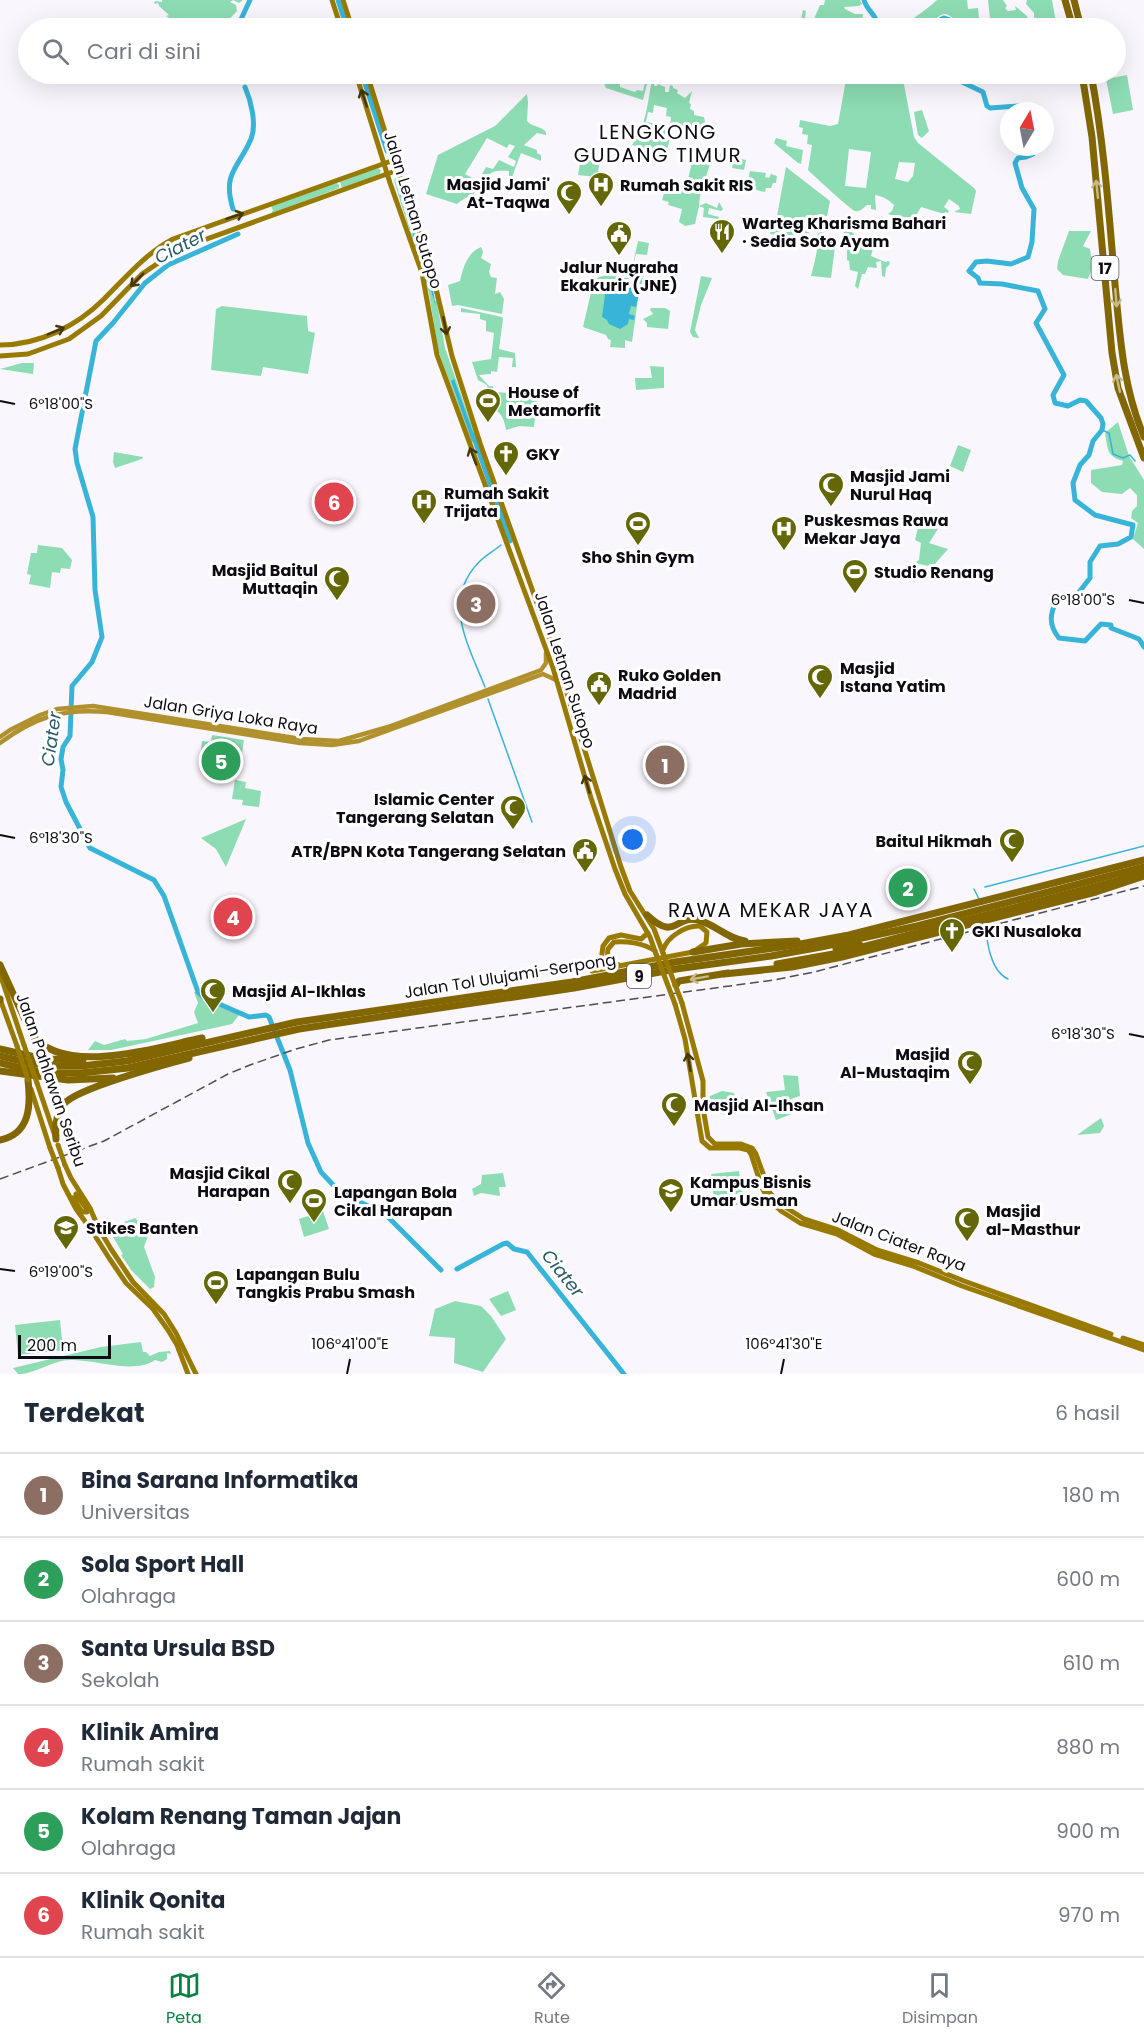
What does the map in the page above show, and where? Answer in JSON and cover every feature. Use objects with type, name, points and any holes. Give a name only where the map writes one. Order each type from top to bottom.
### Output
[{"type":"highway","points":[[1065,0],[1070,18]]},
{"type":"highway","points":[[1074,0],[1078,18]]},
{"type":"highway","name":"17","points":[[1084,84],[1092,137],[1112,353],[1118,388],[1144,458]]},
{"type":"highway","name":"17","points":[[1093,84],[1101,138],[1120,351],[1127,387],[1144,436]]},
{"type":"highway","name":"Jalan Tol Ulujami–Serpong","points":[[266,1030],[572,982],[675,962],[795,945],[976,906],[998,907],[1144,860]]},
{"type":"highway","points":[[675,985],[679,981],[840,953],[998,907],[1117,881],[1144,869]]},
{"type":"highway","points":[[724,974],[802,965],[842,957],[978,922],[998,907],[1095,892],[1144,878]]},
{"type":"highway","name":"Jalan Tol Ulujami–Serpong","points":[[298,1025],[574,988],[676,969],[771,956],[916,926],[976,906]]},
{"type":"highway","points":[[647,915],[662,927],[673,927],[690,920],[698,920],[734,939],[761,942]]},
{"type":"highway","points":[[771,956],[940,932]]},
{"type":"highway","points":[[693,952],[761,942],[849,935]]},
{"type":"highway","points":[[0,965],[26,1026],[43,1047],[64,1055],[79,1056],[136,1053]]},
{"type":"highway","points":[[0,1049],[23,1055],[61,1060],[99,1059],[220,1035],[266,1030]]},
{"type":"highway","points":[[0,1056],[30,1063],[58,1066],[104,1064],[266,1030]]},
{"type":"highway","points":[[0,1063],[29,1070],[58,1073],[104,1071],[128,1068],[266,1030]]},
{"type":"highway","points":[[57,1142],[55,1129],[58,1116],[66,1101],[80,1093],[266,1030]]},
{"type":"highway","points":[[0,1071],[68,1080],[109,1079],[139,1073]]},
{"type":"highway","points":[[0,1140],[12,1136],[24,1125],[30,1105],[28,1080]]},
{"type":"main road","points":[[332,0],[338,18]]},
{"type":"main road","points":[[343,0],[349,18]]},
{"type":"main road","name":"Jalan Letnan Sutopo","points":[[359,84],[390,183],[422,273],[437,355],[546,651],[608,849],[625,894],[648,933]]},
{"type":"main road","name":"Jalan Letnan Sutopo","points":[[370,84],[434,278],[455,367],[480,443],[545,626],[627,883],[647,915],[659,953]]},
{"type":"main road","points":[[382,153],[389,157],[392,152]]},
{"type":"main road","points":[[0,345],[31,341],[72,324],[102,301],[148,254],[173,239],[394,160]]},
{"type":"main road","points":[[0,357],[28,354],[69,339],[101,316],[142,274],[179,249],[398,170]]},
{"type":"main road","points":[[390,183],[394,176],[401,180]]},
{"type":"main road","points":[[324,186],[338,183],[341,186],[340,189],[324,196]]},
{"type":"main road","points":[[263,206],[268,211],[266,218]]},
{"type":"main road","points":[[173,239],[174,246],[179,249]]},
{"type":"main road","name":"Jalan Griya Loka Raya","points":[[398,725],[541,670],[546,663],[546,651]]},
{"type":"main road","name":"Jalan Griya Loka Raya","points":[[0,737],[29,719],[58,711],[84,708],[322,745],[346,744],[543,674],[556,680]]},
{"type":"main road","name":"Jalan Griya Loka Raya","points":[[0,743],[27,725],[58,711]]},
{"type":"main road","points":[[593,805],[601,802]]},
{"type":"main road","points":[[623,965],[614,963],[608,957],[608,948],[614,942],[644,945],[659,953],[675,1004],[685,1039],[692,1081],[695,1084],[700,1082],[699,1068],[682,1003],[675,985],[659,953],[648,933],[641,939],[621,935],[609,938],[603,945],[601,962],[592,971],[623,965],[693,952],[702,948],[707,941],[708,932],[700,926],[689,927],[676,935],[659,953]]},
{"type":"main road","name":"Jalan Pahlawan Seribu","points":[[0,975],[65,1165],[90,1208],[108,1251]]},
{"type":"main road","name":"Jalan Pahlawan Seribu","points":[[0,999],[66,1190],[76,1209],[168,1330],[177,1345],[188,1374]]},
{"type":"main road","name":"Jalan Ciater Raya","points":[[699,1068],[703,1081],[703,1108],[708,1137],[715,1144],[744,1144],[752,1148],[768,1189],[779,1203],[810,1222],[878,1250],[919,1263],[979,1289],[1144,1348]]},
{"type":"main road","name":"Jalan Ciater Raya","points":[[692,1081],[702,1141],[710,1148],[748,1150],[765,1193],[775,1206],[800,1223],[843,1235]]},
{"type":"main road","points":[[66,1190],[82,1212],[87,1212],[87,1208],[76,1193],[71,1178]]},
{"type":"main road","points":[[762,1203],[765,1193]]},
{"type":"main road","name":"Jalan Pahlawan Seribu","points":[[134,1287],[164,1314],[196,1374]]},
{"type":"green space","points":[[162,0],[233,0],[230,2],[236,5],[237,11],[230,18],[170,18],[158,3],[154,4],[155,1],[162,2]]},
{"type":"green space","points":[[825,0],[860,0],[862,4],[859,6],[844,7],[855,14],[863,14],[862,18],[814,18],[820,5],[824,5]]},
{"type":"green space","points":[[937,0],[967,0],[968,9],[978,8],[979,18],[952,18],[945,14],[937,18],[912,18]]},
{"type":"green space","points":[[988,0],[1003,0],[1008,11],[1016,10],[1015,6],[1027,18],[990,18]]},
{"type":"green space","points":[[1027,0],[1052,0],[1055,18],[1034,18],[1034,13],[1026,4]]},
{"type":"green space","points":[[803,10],[806,11],[805,18],[801,18]]},
{"type":"green space","points":[[1126,75],[1133,110],[1113,114],[1107,84],[1126,84]]},
{"type":"green space","points":[[604,84],[620,84],[620,87],[635,92],[643,91],[645,84],[647,84],[643,100],[606,88]]},
{"type":"green space","points":[[651,84],[665,87],[665,92],[669,92],[670,85],[673,86],[678,90],[677,93],[685,98],[692,91],[690,109],[694,111],[694,115],[704,117],[705,122],[700,140],[698,135],[673,128],[666,153],[632,145],[637,138],[648,105]],"holes":[[[654,105],[667,108],[666,116],[671,117],[670,126],[646,122],[648,112],[653,113]]]},
{"type":"green space","points":[[845,84],[904,84],[914,137],[918,143],[974,188],[976,191],[971,214],[954,212],[960,209],[959,206],[949,199],[944,207],[949,211],[948,213],[944,214],[921,207],[914,219],[909,217],[907,221],[888,214],[894,205],[885,198],[875,195],[876,210],[871,209],[871,205],[867,205],[862,210],[855,211],[808,170],[812,145],[807,144],[808,135],[802,134],[803,128],[799,127],[800,120],[830,126],[838,124]],"holes":[[[849,149],[871,152],[866,188],[845,186]],[[899,162],[915,163],[913,176],[908,182],[895,179]]]},
{"type":"green space","points":[[527,94],[527,121],[544,130],[546,135],[537,133],[524,145],[537,150],[537,153],[541,155],[541,161],[521,153],[512,177],[509,177],[509,171],[492,172],[478,190],[457,204],[426,194],[438,155],[495,126]],"holes":[[[487,138],[507,148],[509,144],[515,146],[508,157],[516,161],[514,167],[499,160],[493,169],[486,167],[478,181],[465,174]]]},
{"type":"green space","points":[[922,110],[929,131],[922,138],[918,135],[914,112]]},
{"type":"green space","points":[[776,138],[787,141],[786,146],[803,150],[801,164],[774,143]]},
{"type":"green space","points":[[723,145],[737,150],[736,158],[746,160],[744,170],[732,168],[733,163],[729,162],[729,158],[723,157],[722,164],[713,162],[715,156],[720,156]]},
{"type":"green space","points":[[694,153],[710,164],[700,196],[695,224],[685,226],[679,222],[682,209],[668,205],[669,202],[662,200],[666,187],[688,191],[686,188]]},
{"type":"green space","points":[[581,158],[600,160],[598,172],[606,173],[605,178],[578,175]]},
{"type":"green space","points":[[786,167],[830,201],[827,216],[814,216],[814,226],[810,227],[809,233],[804,233],[801,243],[794,241],[793,249],[783,247],[785,238],[781,235],[770,234],[771,231],[766,229],[777,216]]},
{"type":"green space","points":[[378,168],[381,170],[380,174],[342,188],[340,182]]},
{"type":"green space","points":[[750,171],[766,173],[765,177],[769,178],[771,174],[777,176],[776,183],[773,183],[771,188],[766,188],[765,192],[756,190],[756,187],[747,184]]},
{"type":"green space","points":[[395,178],[399,180],[435,291],[445,348],[477,440],[472,443],[438,350],[429,293],[394,181]],"holes":[[[398,182],[436,301],[434,301],[396,183]]]},
{"type":"green space","points":[[337,183],[339,188],[271,214],[273,210],[271,206]]},
{"type":"green space","points":[[719,202],[723,209],[721,211],[709,208],[708,214],[719,217],[718,219],[703,217],[704,208],[699,206],[706,203],[717,208]]},
{"type":"green space","points":[[849,218],[856,226],[853,227],[848,222],[846,227],[854,234],[856,243],[861,243],[862,237],[868,236],[870,240],[868,241],[873,248],[871,256],[885,262],[889,261],[890,264],[886,268],[885,277],[882,276],[881,261],[876,262],[877,268],[868,267],[865,274],[862,274],[858,289],[855,286],[858,272],[850,270],[847,246],[839,244],[841,241],[845,242],[842,240],[845,226],[841,223],[846,223]]},
{"type":"green space","points":[[1069,231],[1091,231],[1083,246],[1090,249],[1091,256],[1095,258],[1088,279],[1063,275],[1057,269]]},
{"type":"green space","points":[[822,232],[830,240],[836,239],[831,278],[811,276],[817,251],[817,236]]},
{"type":"green space","points":[[638,241],[649,243],[647,255],[636,254],[633,266],[645,269],[640,285],[632,342],[625,340],[625,348],[610,347],[611,340],[606,335],[583,327],[592,288],[595,283],[605,285],[605,281],[596,279],[600,277],[608,275],[630,278]]},
{"type":"green space","points":[[481,247],[483,252],[481,258],[491,264],[489,272],[491,277],[497,278],[495,294],[500,292],[504,299],[502,314],[458,305],[452,306],[448,285],[460,281],[469,257]]},
{"type":"green space","points":[[701,276],[712,278],[701,305],[695,330],[699,338],[693,337],[690,332]]},
{"type":"green space","points":[[222,306],[307,316],[308,331],[315,333],[308,374],[263,367],[261,376],[211,370],[216,309]]},
{"type":"green space","points":[[461,308],[502,317],[499,349],[515,353],[516,367],[512,367],[513,358],[499,357],[497,372],[491,371],[491,374],[479,375],[489,386],[493,386],[492,398],[496,398],[496,392],[508,393],[510,388],[538,390],[534,427],[519,426],[506,430],[502,417],[492,408],[487,385],[478,380],[472,362],[491,359],[494,333],[486,331],[486,321],[480,319],[480,314],[461,312]]},
{"type":"green space","points":[[651,308],[665,308],[670,311],[668,329],[647,327],[643,319],[653,314]]},
{"type":"green space","points":[[22,363],[34,363],[33,374],[0,369]]},
{"type":"green space","points":[[650,366],[664,367],[664,388],[636,390],[635,378],[652,378]]},
{"type":"green space","points":[[1118,422],[1129,456],[1144,480],[1144,549],[1133,539],[1138,523],[1131,518],[1132,511],[1137,506],[1137,495],[1130,488],[1122,494],[1102,492],[1091,483],[1091,470],[1122,465],[1123,461],[1113,457],[1109,451],[1105,433]]},
{"type":"green space","points":[[958,445],[971,450],[963,472],[950,466]]},
{"type":"green space","points":[[114,452],[143,457],[115,468]]},
{"type":"green space","points":[[923,522],[938,529],[929,543],[948,549],[935,564],[942,569],[937,575],[931,571],[933,567],[915,563],[919,560],[921,543],[915,540],[919,524]]},
{"type":"green space","points":[[38,545],[62,548],[72,560],[70,569],[61,568],[60,573],[52,572],[50,588],[29,584],[31,575],[27,574],[31,553],[37,553]]},
{"type":"green space","points":[[212,735],[244,740],[240,767],[231,773],[225,782],[208,779],[201,748],[202,741],[211,742]]},
{"type":"green space","points":[[235,780],[246,782],[245,788],[261,791],[259,807],[242,805],[243,800],[232,799]]},
{"type":"green space","points":[[246,819],[226,867],[216,849],[201,838]]},
{"type":"green space","points":[[194,992],[197,992],[202,999],[239,1015],[232,1024],[111,1050],[88,1050],[95,1041],[104,1045],[125,1039],[127,1041],[146,1039],[198,1023],[194,1012],[198,1003]]},
{"type":"green space","points":[[783,1075],[798,1076],[800,1096],[791,1099],[797,1112],[776,1120],[766,1092],[785,1090]]},
{"type":"green space","points":[[722,1091],[734,1093],[736,1102],[727,1115],[713,1112],[709,1105],[710,1096]]},
{"type":"green space","points":[[1101,1118],[1104,1126],[1100,1133],[1077,1135]]},
{"type":"green space","points":[[739,1171],[744,1204],[715,1208],[711,1174]]},
{"type":"green space","points":[[503,1173],[506,1187],[499,1187],[500,1196],[481,1193],[474,1196],[472,1189],[481,1184],[482,1175]]},
{"type":"green space","name":"Lapangan Bola Cikal Harapan","points":[[323,1211],[329,1229],[304,1237],[299,1219]]},
{"type":"green space","points":[[135,1218],[149,1233],[144,1247],[155,1277],[154,1287],[150,1289],[132,1271],[121,1255],[123,1254],[108,1228]]},
{"type":"green space","points":[[508,1291],[516,1310],[501,1316],[489,1299]]},
{"type":"green space","points":[[455,1301],[481,1306],[491,1316],[506,1339],[483,1372],[454,1363],[455,1338],[429,1336],[435,1309]]},
{"type":"green space","points":[[60,1320],[63,1350],[18,1355],[15,1325]]},
{"type":"green space","points":[[141,1342],[143,1352],[150,1356],[159,1352],[170,1351],[171,1354],[167,1353],[167,1359],[162,1362],[155,1360],[138,1366],[66,1360],[32,1372],[18,1374],[13,1368],[101,1347]]},
{"type":"water","points":[[399,182],[432,283],[436,307],[396,183]]},
{"type":"water","points":[[607,280],[640,288],[636,307],[631,306],[629,314],[635,316],[634,320],[629,319],[628,324],[620,329],[609,324],[602,317]]},
{"type":"water","points":[[454,379],[476,440],[472,441],[451,381]]},
{"type":"waterway","name":"Ciater","points":[[242,18],[250,0]]},
{"type":"waterway","points":[[338,0],[344,18]]},
{"type":"waterway","points":[[864,0],[875,18]]},
{"type":"waterway","points":[[365,84],[387,151]]},
{"type":"waterway","points":[[966,84],[983,92],[987,106],[1000,107]]},
{"type":"waterway","name":"Ciater","points":[[233,209],[230,179],[253,133],[251,106],[245,87]]},
{"type":"waterway","points":[[1028,156],[1018,158],[1015,163],[1022,188],[1034,209],[1032,242],[1028,257],[1011,264],[976,262],[969,271],[978,278],[980,283],[1002,284],[1038,291],[1045,309],[1036,323],[1064,375],[1053,395],[1055,403],[1068,406],[1080,400],[1086,401],[1101,418],[1103,424],[1102,430],[1093,441],[1089,455],[1080,465],[1073,483],[1075,500],[1095,515],[1133,525],[1131,537],[1118,544],[1100,546],[1090,562],[1090,578],[1073,600],[1057,599],[1052,614],[1053,628],[1059,638],[1085,641],[1101,624],[1111,625],[1111,628],[1139,639],[1144,647]]},
{"type":"waterway","name":"Ciater","points":[[238,234],[168,265],[145,283],[96,341],[75,449],[93,517],[95,590],[102,637],[92,662],[72,686],[70,736],[63,747],[61,787],[66,802],[90,848],[154,880],[164,896],[198,992],[203,997],[249,1017],[266,1015],[269,1017],[290,1070],[308,1143],[321,1172],[335,1187],[386,1215],[441,1270]]},
{"type":"waterway","points":[[1102,430],[1109,433],[1113,454],[1123,458],[1130,455],[1135,461]]},
{"type":"waterway","points":[[473,435],[510,541]]},
{"type":"waterway","points":[[485,687],[466,640],[460,608],[462,592],[468,577],[484,557],[501,545]]},
{"type":"waterway","points":[[488,699],[532,822]]},
{"type":"waterway","points":[[985,887],[1144,846]]},
{"type":"waterway","points":[[974,889],[979,899]]},
{"type":"waterway","points":[[985,924],[993,963],[1008,979]]},
{"type":"waterway","name":"Ciater","points":[[457,1269],[507,1243],[514,1249],[527,1252],[624,1374]]},
{"type":"railway","points":[[0,1179],[104,1141],[228,1074],[296,1049],[329,1040],[774,980],[814,972],[1144,886]]},
{"type":"place","name":"Rumah Sakit RIS","points":[[601,208]]},
{"type":"place","name":"Masjid Jami' At-Taqwa","points":[[569,216]]},
{"type":"place","name":"Warteg Kharisma Bahari · Sedia Soto Ayam","points":[[722,255]]},
{"type":"place","name":"Jalur Nugraha Ekakurir (JNE)","points":[[619,257]]},
{"type":"place","name":"House of Metamorfit","points":[[488,424]]},
{"type":"place","name":"GKY","points":[[506,477]]},
{"type":"place","name":"Klinik Qonita","points":[[334,502]]},
{"type":"place","name":"Masjid Jami Nurul Haq","points":[[831,508]]},
{"type":"place","name":"Rumah Sakit Trijata","points":[[424,525]]},
{"type":"place","name":"Sho Shin Gym","points":[[638,547]]},
{"type":"place","name":"Puskesmas Rawa Mekar Jaya","points":[[784,552]]},
{"type":"place","name":"Studio Renang","points":[[855,595]]},
{"type":"place","name":"Masjid Baitul Muttaqin","points":[[337,602]]},
{"type":"place","name":"Santa Ursula BSD","points":[[476,604]]},
{"type":"place","name":"Masjid Istana Yatim","points":[[820,700]]},
{"type":"place","name":"Ruko Golden Madrid","points":[[599,707]]},
{"type":"place","name":"Kolam Renang Taman Jajan","points":[[221,761]]},
{"type":"place","name":"Bina Sarana Informatika","points":[[665,765]]},
{"type":"place","name":"Islamic Center Tangerang Selatan","points":[[513,831]]},
{"type":"place","name":"Baitul Hikmah","points":[[1012,864]]},
{"type":"place","name":"ATR/BPN Kota Tangerang Selatan","points":[[585,874]]},
{"type":"place","name":"Sola Sport Hall","points":[[908,888]]},
{"type":"place","name":"Klinik Amira","points":[[233,917]]},
{"type":"place","name":"GKI Nusaloka","points":[[952,954]]},
{"type":"place","name":"Masjid Al-Ikhlas","points":[[213,1014]]},
{"type":"place","name":"Masjid Al-Mustaqim","points":[[970,1086]]},
{"type":"place","name":"Masjid Al-Ihsan","points":[[674,1128]]},
{"type":"place","name":"Masjid Cikal Harapan","points":[[290,1205]]},
{"type":"place","name":"Kampus Bisnis Umar Usman","points":[[671,1214]]},
{"type":"place","name":"Lapangan Bola Cikal Harapan","points":[[314,1224]]},
{"type":"place","name":"Masjid al-Masthur","points":[[967,1243]]},
{"type":"place","name":"Stikes Banten","points":[[66,1251]]},
{"type":"place","name":"Lapangan Bulu Tangkis Prabu Smash","points":[[216,1306]]},
{"type":"district","name":"LENGKONG GUDANG TIMUR","points":[[658,144]]},
{"type":"district","name":"RAWA MEKAR JAYA","points":[[771,910]]}]
